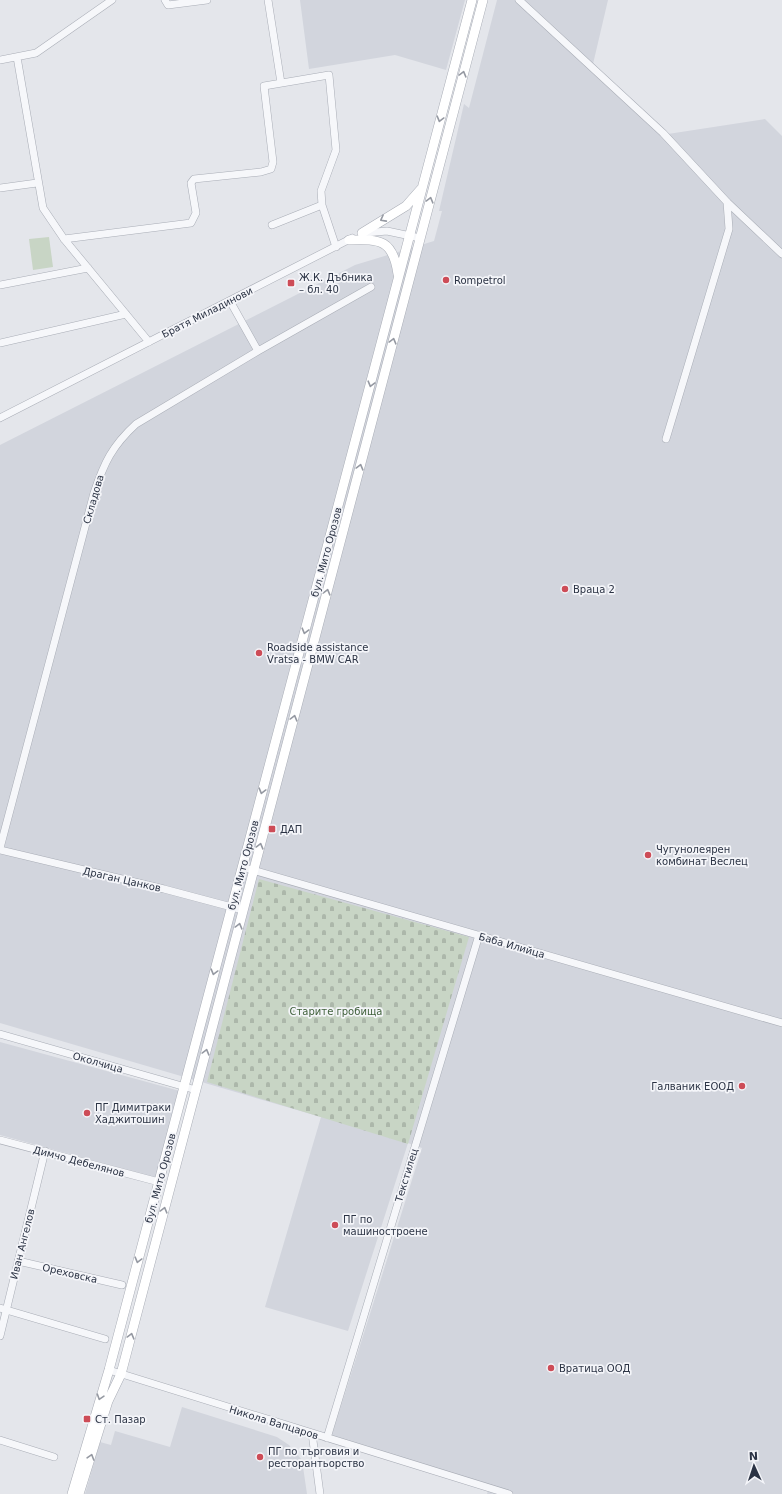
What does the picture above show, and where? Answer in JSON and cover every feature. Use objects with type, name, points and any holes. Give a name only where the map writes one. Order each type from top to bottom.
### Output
[{"type":"main road","name":"бул. Мито Орозов","points":[[72,1494],[109,1370],[472,0]]},
{"type":"main road","name":"бул. Мито Орозов","points":[[80,1494],[108,1401],[121,1374],[483,0]]},
{"type":"main road","points":[[362,233],[406,206],[423,186]]},
{"type":"main road","points":[[350,240],[371,239],[385,243],[393,253],[398,279]]},
{"type":"street","points":[[0,60],[36,53],[112,0]]},
{"type":"street","points":[[165,0],[168,5],[207,0]]},
{"type":"street","points":[[268,0],[281,83]]},
{"type":"street","points":[[519,0],[663,134],[727,202],[782,254]]},
{"type":"street","points":[[17,57],[37,183],[43,208],[64,239],[149,342]]},
{"type":"street","points":[[64,239],[191,223],[196,213],[191,183],[194,179],[261,172],[271,169],[273,162],[264,86],[329,75],[336,150],[321,191],[322,205],[336,247]]},
{"type":"street","points":[[0,188],[37,183]]},
{"type":"street","points":[[666,439],[729,229],[727,202]]},
{"type":"street","points":[[272,224],[322,205]]},
{"type":"street","name":"Братя Миладинови","points":[[0,418],[362,233],[380,231],[410,235],[420,238]]},
{"type":"street","points":[[0,285],[88,268]]},
{"type":"street","name":"Складова","points":[[0,849],[39,696],[94,493],[104,464],[123,436],[136,424],[258,351],[372,287]]},
{"type":"street","points":[[230,301],[258,351]]},
{"type":"street","points":[[0,343],[126,314]]},
{"type":"street","name":"Драган Цанков","points":[[0,849],[243,910]]},
{"type":"street","name":"Баба Илийца","points":[[242,867],[782,1023]]},
{"type":"street","name":"Текстилец","points":[[327,1438],[478,935]]},
{"type":"street","name":"Околчица","points":[[0,1034],[196,1090]]},
{"type":"street","name":"Димчо Дебелянов","points":[[0,1140],[159,1182]]},
{"type":"street","name":"Иван Ангелов","points":[[0,1336],[3,1309],[18,1261],[45,1151]]},
{"type":"street","name":"Ореховска","points":[[18,1261],[122,1285]]},
{"type":"street","points":[[3,1309],[105,1339]]},
{"type":"street","name":"Никола Вапцаров","points":[[109,1370],[509,1494]]},
{"type":"street","points":[[312,1433],[320,1494]]},
{"type":"street","points":[[0,1440],[54,1457]]},
{"type":"shaded area","points":[[300,0],[465,0],[446,70],[395,55],[309,69]]},
{"type":"shaded area","points":[[497,0],[608,0],[593,64],[668,134],[765,119],[782,136],[782,1494],[487,1494],[489,1488],[331,1438],[422,1148],[408,1143],[348,1331],[265,1307],[321,1117],[0,1023],[0,445],[355,265],[434,241],[442,211],[439,211],[464,104],[469,108]]},
{"type":"shaded area","name":"ПГ Димитраки Хаджитошин","points":[[0,1042],[180,1091],[157,1178],[0,1135]]},
{"type":"shaded area","points":[[182,1407],[277,1437],[289,1445],[302,1460],[307,1494],[85,1494],[100,1442],[111,1445],[115,1431],[170,1447]]},
{"type":"green space","points":[[49,237],[53,267],[33,270],[29,239]]},
{"type":"green space","name":"Старите гробища","points":[[259,879],[469,937],[408,1144],[207,1082]]},
{"type":"place","name":"Rompetrol","points":[[446,280]]},
{"type":"place","name":"Ж.К. Дъбника – бл. 40","points":[[291,283]]},
{"type":"place","name":"Враца 2","points":[[565,589]]},
{"type":"place","name":"Roadside assistance Vratsa - BMW CAR","points":[[259,653]]},
{"type":"place","name":"ДАП","points":[[272,829]]},
{"type":"place","name":"Чугунолеярен комбинат Веслец","points":[[648,855]]},
{"type":"place","name":"Галваник ЕООД","points":[[742,1086]]},
{"type":"place","name":"ПГ Димитраки Хаджитошин","points":[[87,1113]]},
{"type":"place","name":"ПГ по машиностроене","points":[[335,1225]]},
{"type":"place","name":"Вратица ООД","points":[[551,1368]]},
{"type":"place","name":"Ст. Пазар","points":[[87,1419]]},
{"type":"place","name":"ПГ по търговия и ресторантьорство","points":[[260,1457]]}]
